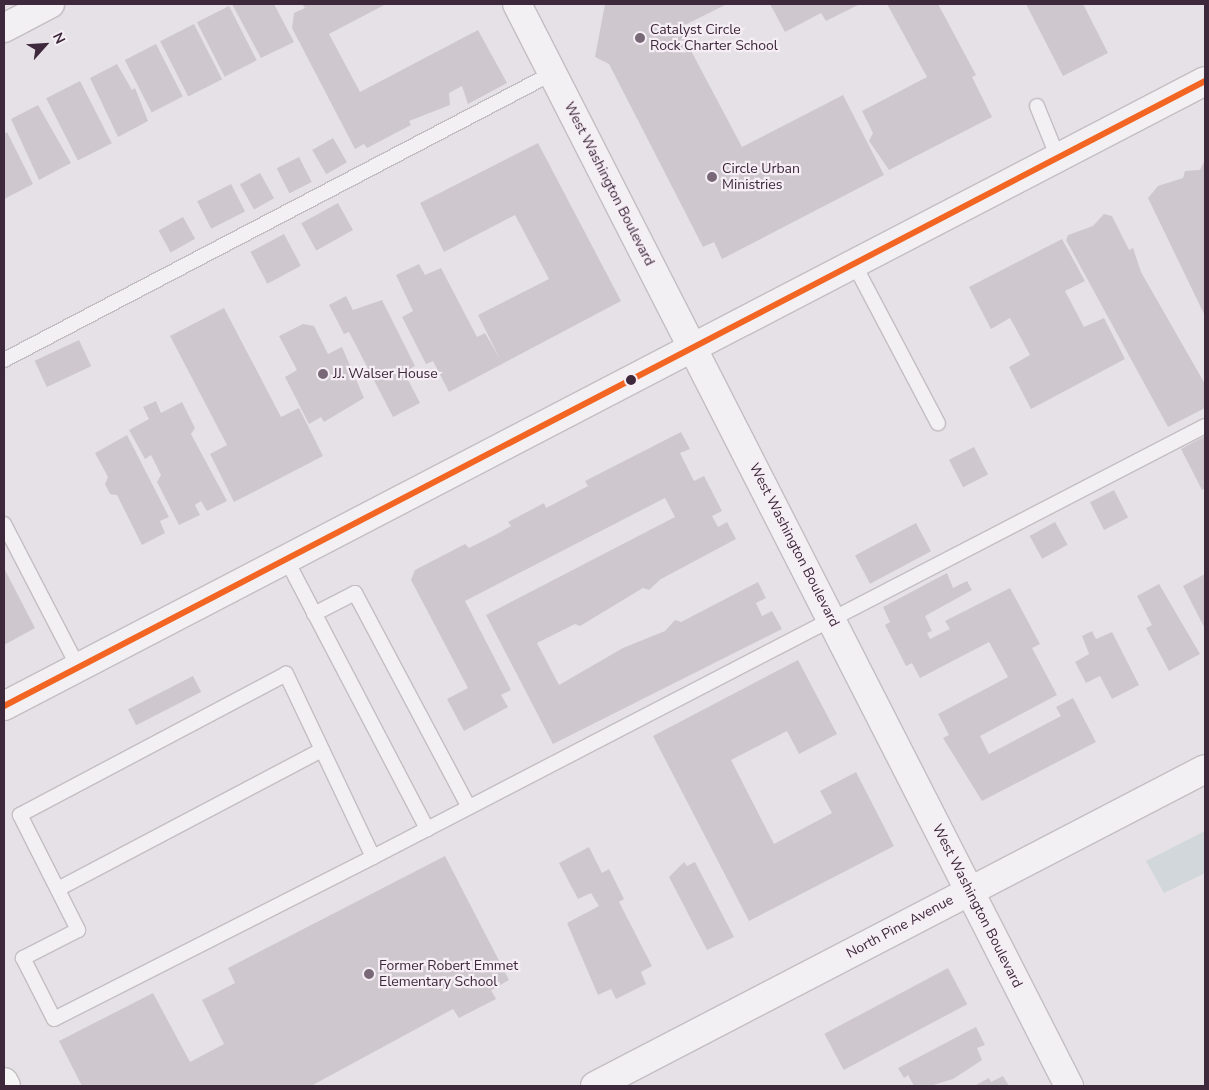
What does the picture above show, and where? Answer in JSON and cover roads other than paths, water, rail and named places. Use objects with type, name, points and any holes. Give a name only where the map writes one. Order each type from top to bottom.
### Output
[{"type":"main road","points":[[4,1082],[6,1086]]},
{"type":"street","points":[[4,28],[50,4]]},
{"type":"street","name":"West Washington Boulevard","points":[[517,4],[1069,1086]]},
{"type":"street","points":[[4,706],[1205,81]]},
{"type":"street","name":"North Pine Avenue","points":[[596,1086],[1205,769]]},
{"type":"lane","points":[[4,360],[553,74]]},
{"type":"lane","points":[[1037,106],[1058,158]]},
{"type":"lane","points":[[854,264],[938,423]]},
{"type":"lane","points":[[373,857],[286,674],[20,815],[78,930],[23,958],[54,1019],[373,857],[831,618],[1205,426]]},
{"type":"lane","points":[[4,524],[78,667]]},
{"type":"lane","points":[[286,559],[427,829]]},
{"type":"lane","points":[[314,614],[355,594],[469,807]]},
{"type":"lane","points":[[58,889],[322,750]]},
{"type":"place","name":"Catalyst Circle Rock Charter School","points":[[640,38]]},
{"type":"place","name":"Circle Urban Ministries","points":[[712,177]]},
{"type":"place","name":"JJ. Walser House","points":[[323,374]]},
{"type":"place","name":"Former Robert Emmet Elementary School","points":[[369,974]]}]
